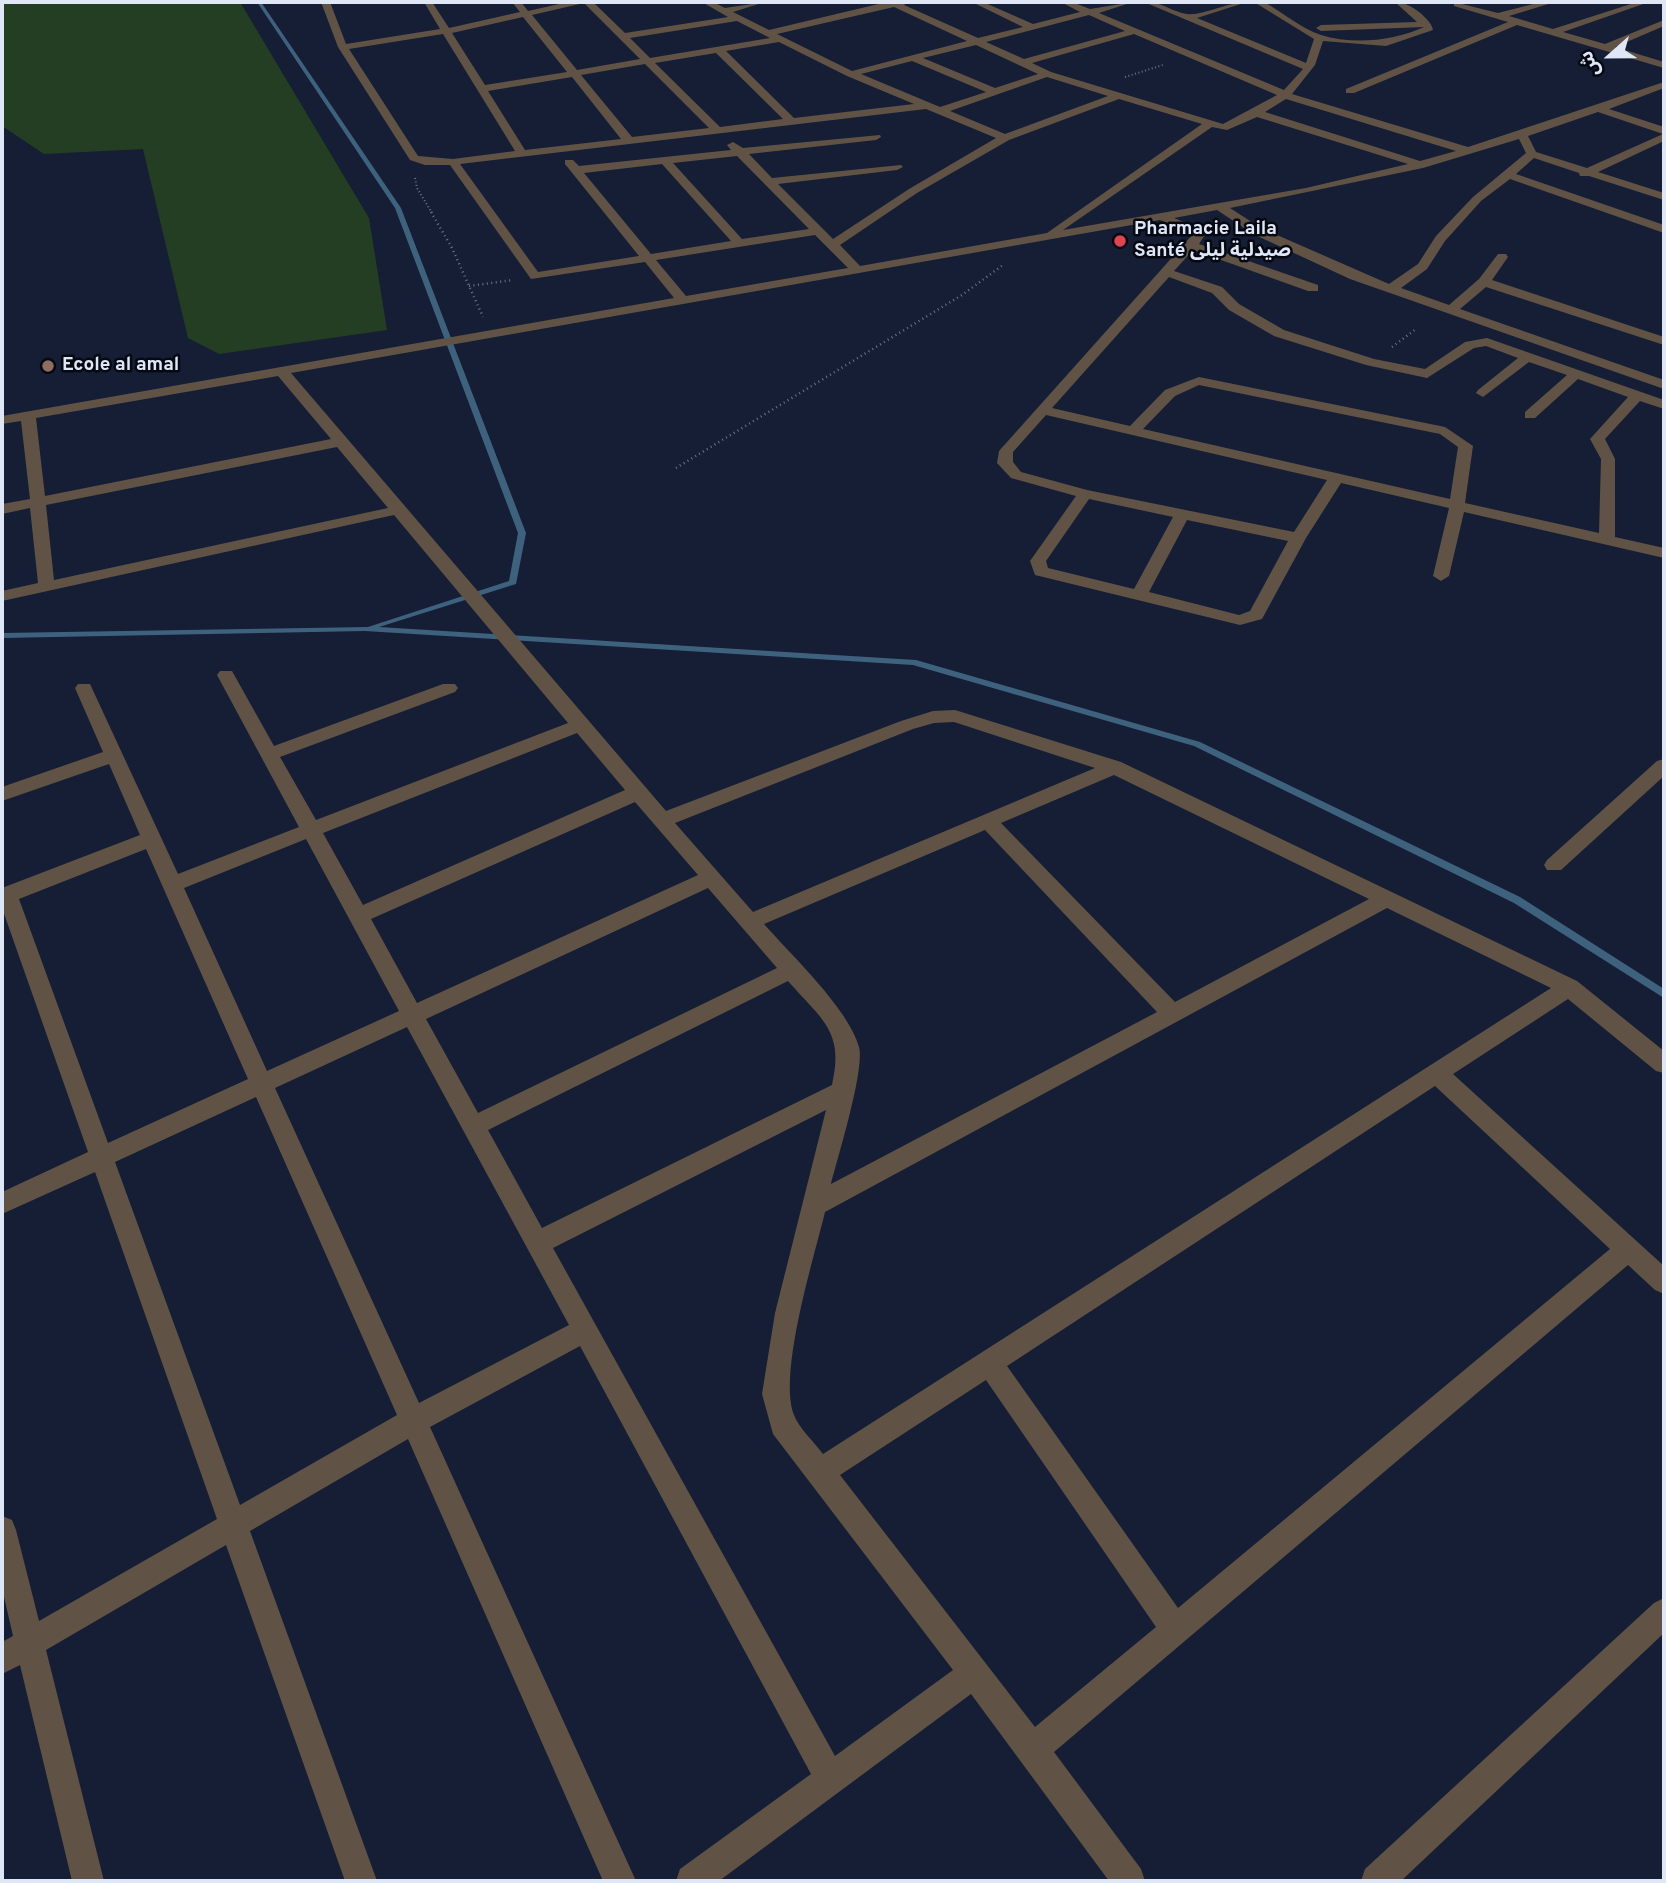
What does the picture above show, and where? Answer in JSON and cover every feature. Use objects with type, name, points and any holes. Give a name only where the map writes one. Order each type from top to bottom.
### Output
[{"type":"street","points":[[325,2],[343,47],[414,158],[425,162],[453,162],[924,106]]},
{"type":"street","points":[[428,2],[522,154]]},
{"type":"street","points":[[516,2],[629,141]]},
{"type":"street","points":[[343,47],[447,31],[580,2]]},
{"type":"street","points":[[588,2],[718,131]]},
{"type":"street","points":[[706,2],[851,74],[1005,138]]},
{"type":"street","points":[[723,11],[761,2]]},
{"type":"street","points":[[768,33],[897,2],[1046,74],[1209,124],[1230,126],[1287,96],[1307,67],[1319,38]]},
{"type":"street","points":[[976,2],[1032,27]]},
{"type":"street","points":[[1065,2],[1287,96],[1469,151]]},
{"type":"street","points":[[851,74],[1129,2]]},
{"type":"street","points":[[1149,2],[1186,22],[1198,22],[1307,67]]},
{"type":"street","points":[[1186,22],[1243,2]]},
{"type":"street","points":[[1258,2],[1319,38],[1362,45],[1394,43],[1430,28],[1400,2]]},
{"type":"street","points":[[1499,16],[1551,2]]},
{"type":"street","points":[[1554,32],[1645,2]]},
{"type":"street","points":[[1457,4],[1664,65]]},
{"type":"street","points":[[623,36],[738,19]]},
{"type":"street","points":[[1350,91],[1516,22]]},
{"type":"street","points":[[1605,48],[1664,23]]},
{"type":"street","points":[[1307,29],[1428,24]]},
{"type":"street","points":[[1022,63],[1135,31]]},
{"type":"street","points":[[1147,36],[1160,33]]},
{"type":"street","points":[[482,89],[779,39]]},
{"type":"street","points":[[718,50],[792,122]]},
{"type":"street","points":[[913,58],[995,92]]},
{"type":"street","points":[[937,112],[1046,74]]},
{"type":"street","points":[[2,419],[1306,191],[1423,165],[1599,109],[1664,85]]},
{"type":"street","points":[[768,182],[895,165],[1005,138],[1117,96]]},
{"type":"street","points":[[1599,109],[1664,131]]},
{"type":"street","points":[[883,111],[895,165]]},
{"type":"street","points":[[1256,113],[1423,165]]},
{"type":"street","points":[[1046,236],[1209,124]]},
{"type":"street","points":[[1522,134],[1532,153],[1664,197]]},
{"type":"street","points":[[1552,189],[1664,137]]},
{"type":"street","points":[[731,142],[857,270]]},
{"type":"street","points":[[559,150],[683,301]]},
{"type":"street","points":[[576,170],[739,153],[895,165]]},
{"type":"street","points":[[1391,289],[1423,266],[1440,239],[1477,200],[1532,153]]},
{"type":"street","points":[[665,160],[739,243]]},
{"type":"street","points":[[453,162],[535,276],[818,231]]},
{"type":"street","points":[[832,245],[895,165]]},
{"type":"street","points":[[1508,175],[1664,229]]},
{"type":"street","points":[[1638,198],[1664,185]]},
{"type":"street","points":[[1217,205],[1257,231],[1354,276],[1664,385]]},
{"type":"street","points":[[1614,211],[1626,205]]},
{"type":"street","points":[[1160,217],[1200,233],[1045,411],[1006,451],[1005,463],[1016,475],[1085,494],[1298,538]]},
{"type":"street","points":[[1191,245],[1314,288]]},
{"type":"street","points":[[1451,310],[1484,282],[1502,257]]},
{"type":"street","points":[[1166,272],[1210,287],[1234,307],[1279,333],[1371,362],[1422,374],[1430,372],[1476,343],[1487,342],[1664,405]]},
{"type":"street","points":[[1484,282],[1664,341]]},
{"type":"street","points":[[1483,393],[1528,356]]},
{"type":"street","points":[[280,369],[541,680],[582,724],[837,1023],[849,1049],[844,1090],[788,1313],[775,1394],[783,1424],[818,1473],[1033,1749],[1129,1881]]},
{"type":"street","points":[[1530,415],[1576,373]]},
{"type":"street","points":[[1133,431],[1171,391],[1185,383],[1199,381],[1446,431],[1466,446],[1457,506],[1441,576]]},
{"type":"street","points":[[1607,540],[1608,459],[1597,439],[1637,396]]},
{"type":"street","points":[[1045,411],[1664,552]]},
{"type":"street","points":[[28,415],[47,587]]},
{"type":"street","points":[[2,509],[340,442]]},
{"type":"street","points":[[1085,494],[1037,566],[1049,575],[1240,620],[1250,620],[1256,615],[1298,538],[1337,477]]},
{"type":"street","points":[[2,596],[398,510]]},
{"type":"street","points":[[1139,595],[1182,514]]},
{"type":"street","points":[[226,675],[831,1779]]},
{"type":"street","points":[[84,688],[620,1881]]},
{"type":"street","points":[[270,754],[449,688]]},
{"type":"street","points":[[663,820],[933,717],[955,716],[1114,767],[1569,987],[1664,1064]]},
{"type":"street","points":[[172,884],[582,724]]},
{"type":"street","points":[[2,794],[114,755]]},
{"type":"street","points":[[1554,865],[1664,766]]},
{"type":"street","points":[[749,922],[986,819],[1114,767]]},
{"type":"street","points":[[358,916],[639,792]]},
{"type":"street","points":[[986,819],[1173,1014]]},
{"type":"street","points":[[151,839],[4,895],[102,1158],[361,1881]]},
{"type":"street","points":[[2,1203],[711,878]]},
{"type":"street","points":[[813,1206],[1385,900]]},
{"type":"street","points":[[473,1126],[790,971]]},
{"type":"street","points":[[818,1473],[1569,987]]},
{"type":"street","points":[[1436,1073],[1664,1282]]},
{"type":"street","points":[[538,1243],[844,1090]]},
{"type":"street","points":[[1033,1749],[1629,1249]]},
{"type":"street","points":[[2,1659],[413,1421],[585,1330]]},
{"type":"street","points":[[989,1362],[1175,1629]]},
{"type":"street","points":[[2,1530],[88,1881]]},
{"type":"street","points":[[1377,1881],[1664,1613]]},
{"type":"street","points":[[692,1881],[974,1673]]},
{"type":"path","points":[[1089,87],[1194,56]]},
{"type":"path","points":[[425,162],[415,173],[417,188],[452,248],[490,334]]},
{"type":"path","points":[[676,468],[962,295],[999,269],[1033,239]]},
{"type":"path","points":[[469,286],[535,276]]},
{"type":"green space","points":[[2,2],[240,2],[369,218],[387,330],[219,354],[188,338],[143,149],[44,154],[2,126]]},
{"type":"waterway","points":[[259,2],[398,208],[522,533],[513,582],[372,627]]},
{"type":"waterway","points":[[2,636],[365,629],[913,662],[1197,744],[1517,900],[1664,994]]},
{"type":"place","name":"Pharmacie Laila Santé صيدلية ليلى","points":[[1120,241]]},
{"type":"place","name":"Ecole al amal","points":[[48,366]]}]
